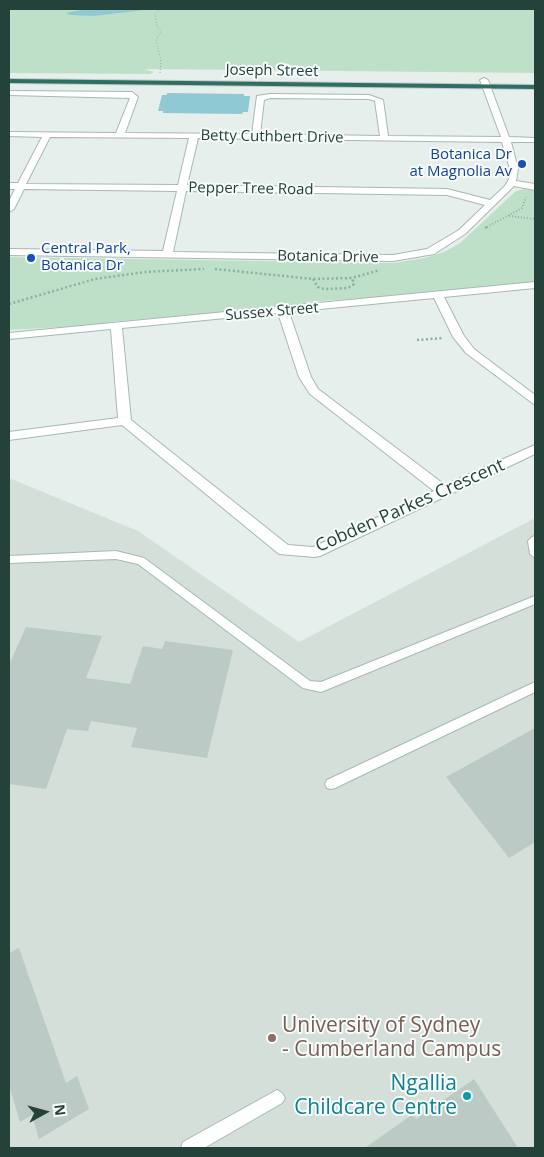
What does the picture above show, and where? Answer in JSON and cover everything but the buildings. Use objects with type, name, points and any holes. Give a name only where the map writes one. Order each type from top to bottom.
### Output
[{"type":"highway","name":"Joseph Street","points":[[9,75],[485,83],[535,87]]},
{"type":"highway","name":"Joseph Street","points":[[9,81],[485,83],[535,80]]},
{"type":"street","points":[[485,83],[506,140],[514,169],[511,185],[535,187]]},
{"type":"street","points":[[9,93],[129,94],[134,97],[120,134]]},
{"type":"street","points":[[256,136],[260,98],[270,96],[369,97],[379,100],[384,138]]},
{"type":"street","name":"Betty Cuthbert Drive","points":[[9,134],[535,140]]},
{"type":"street","points":[[9,209],[47,134]]},
{"type":"street","points":[[168,255],[194,136]]},
{"type":"street","name":"Botanica Drive","points":[[9,252],[393,258],[419,255],[449,241],[511,185]]},
{"type":"street","name":"Pepper Tree Road","points":[[9,186],[447,192],[492,204]]},
{"type":"street","name":"Sussex Street","points":[[9,336],[535,286]]},
{"type":"street","points":[[438,296],[459,337],[470,351],[535,401]]},
{"type":"street","points":[[283,311],[306,377],[314,391],[445,492]]},
{"type":"street","points":[[9,436],[125,421],[116,326]]},
{"type":"street","name":"Cobden Parkes Crescent","points":[[125,421],[284,550],[316,552],[535,449]]},
{"type":"lane","points":[[535,539],[533,542],[535,554]]},
{"type":"lane","points":[[9,560],[116,555],[141,561],[307,685],[321,687],[535,600]]},
{"type":"lane","points":[[331,784],[535,687]]},
{"type":"lane","points":[[189,1148],[277,1098]]},
{"type":"path","points":[[161,9],[155,13],[157,27],[161,31],[156,40],[161,60],[160,74],[166,74]]},
{"type":"path","points":[[481,231],[522,208],[527,192],[511,185]]},
{"type":"path","points":[[508,216],[535,219]]},
{"type":"path","points":[[9,304],[95,279],[153,271],[210,268],[314,279],[352,278],[384,270]]},
{"type":"path","points":[[314,279],[318,287],[348,288],[354,284],[352,278]]},
{"type":"path","points":[[417,340],[459,337]]},
{"type":"shaded area","points":[[9,478],[138,531],[299,642],[535,518],[535,1148],[9,1148]]},
{"type":"green space","points":[[9,9],[535,9],[535,73],[144,69],[154,72],[150,74],[9,73]]},
{"type":"green space","points":[[524,189],[535,190],[535,282],[391,295],[368,299],[307,302],[303,305],[109,322],[102,325],[9,330],[9,257],[394,263],[425,258],[444,252],[460,243],[516,191]]},
{"type":"water","points":[[86,9],[153,9],[94,16],[70,15],[66,13]]},
{"type":"water","points":[[167,93],[244,94],[244,96],[250,96],[248,112],[243,112],[242,114],[163,113],[163,111],[158,111],[162,95],[167,95]]},
{"type":"place","name":"Botanica Dr at Magnolia Av","points":[[522,164]]},
{"type":"place","name":"Central Park, Botanica Dr","points":[[31,258]]},
{"type":"place","name":"University of Sydney - Cumberland Campus","points":[[272,1038]]},
{"type":"place","name":"Ngallia Childcare Centre","points":[[467,1096]]}]
